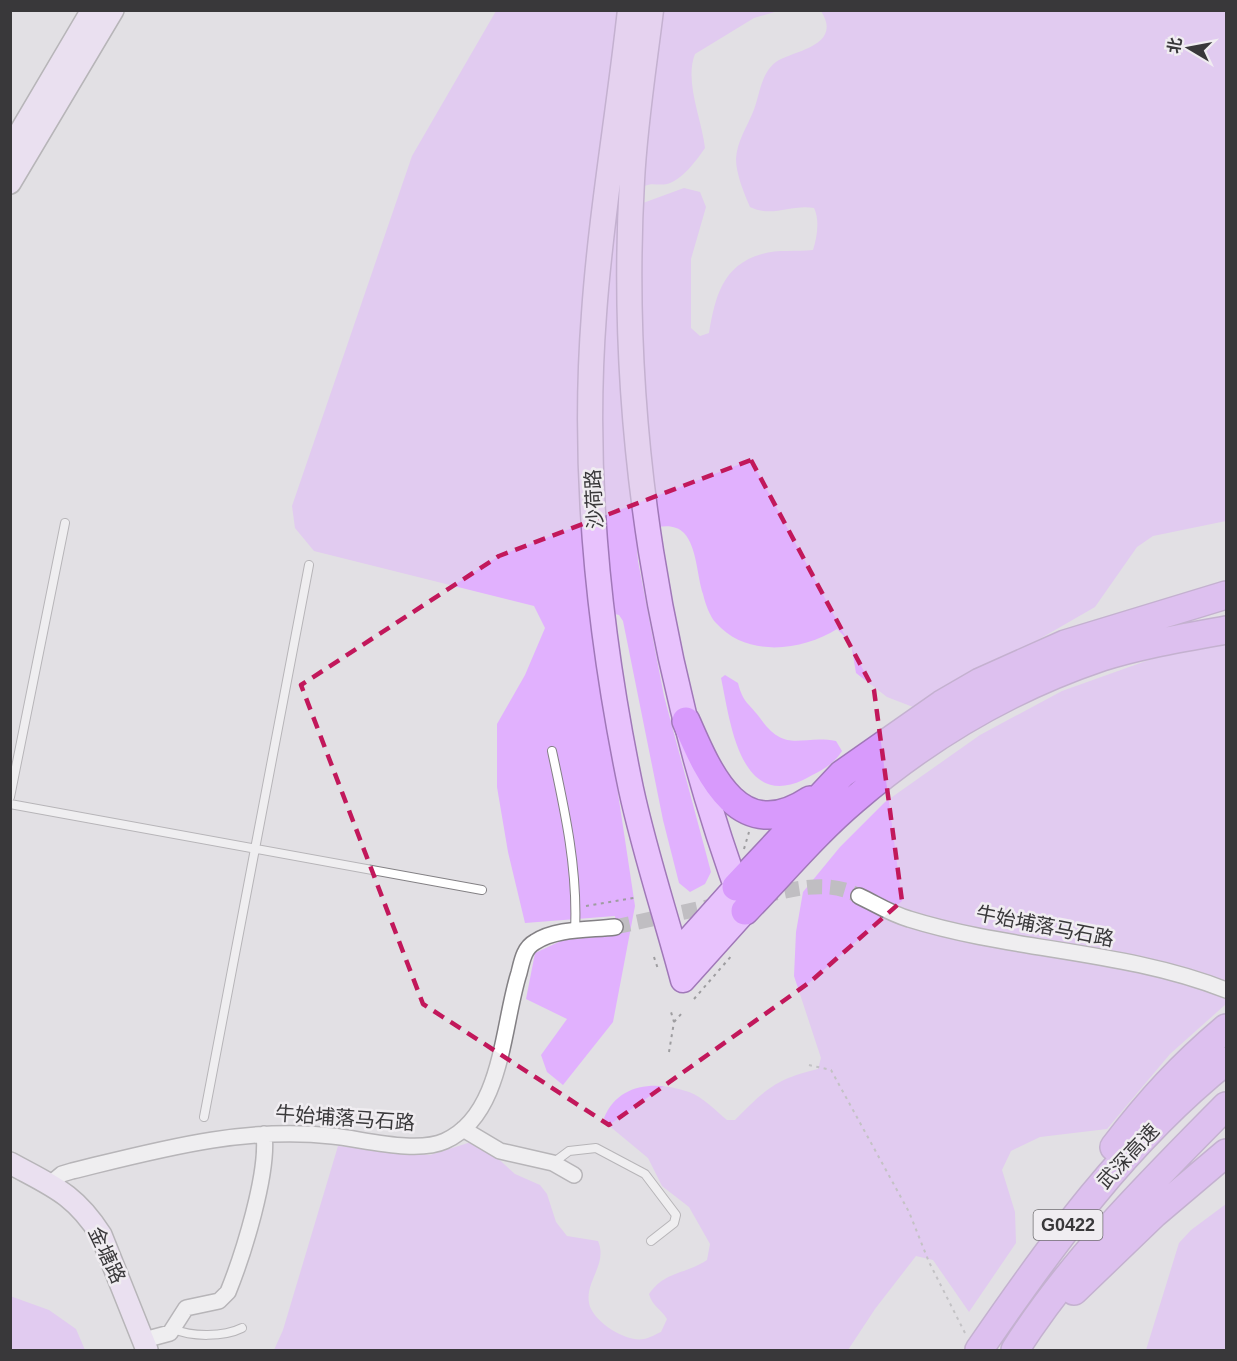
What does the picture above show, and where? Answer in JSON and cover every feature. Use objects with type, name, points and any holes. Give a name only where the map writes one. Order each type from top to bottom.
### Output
[{"type":"highway","points":[[686,721],[719,770],[746,792],[770,798],[798,794],[836,779],[942,704],[1023,661],[1065,644],[1197,606],[1227,595]]},
{"type":"highway","points":[[1197,606],[1226,624]]},
{"type":"highway","points":[[740,899],[854,800],[942,733],[974,713],[1045,679],[1102,657],[1226,624]]},
{"type":"highway","points":[[740,899],[836,779]]},
{"type":"highway","points":[[1022,1287],[1073,1200],[1153,1096],[1182,1065],[1227,1028]]},
{"type":"highway","name":"武深高速","points":[[974,1345],[1003,1315],[1101,1182],[1199,1082],[1227,1061]]},
{"type":"highway","name":"武深高速","points":[[1018,1346],[1085,1254],[1153,1180],[1227,1106]]},
{"type":"highway","points":[[1018,1346],[1154,1214],[1227,1153]]},
{"type":"main road","points":[[10,149],[92,10]]},
{"type":"main road","points":[[10,183],[113,10]]},
{"type":"main road","name":"沙荷路","points":[[630,10],[594,315],[592,455],[599,571],[619,727],[667,962],[688,989]]},
{"type":"main road","points":[[651,10],[632,179],[631,335],[635,414],[651,552],[686,721],[721,848],[740,899]]},
{"type":"main road","points":[[667,962],[740,899]]},
{"type":"main road","points":[[688,989],[740,899]]},
{"type":"main road","name":"金塘路","points":[[10,1162],[62,1190],[83,1208],[101,1235],[146,1345]]},
{"type":"street","name":"牛始埔落马石路","points":[[859,896],[895,914],[949,930],[1067,949],[1189,977],[1227,990]]},
{"type":"street","name":"牛始埔落马石路","points":[[50,1184],[62,1174],[221,1137],[316,1134],[423,1145],[446,1141],[463,1129],[481,1111],[486,1100],[516,980],[528,947],[547,937],[575,931],[615,927]]},
{"type":"street","points":[[463,1129],[500,1151],[553,1163],[574,1175]]},
{"type":"street","points":[[146,1345],[174,1329],[186,1308],[219,1301],[228,1292],[256,1196],[265,1150],[264,1134]]},
{"type":"lane","points":[[10,797],[64,523]]},
{"type":"lane","points":[[204,1117],[309,565]]},
{"type":"lane","points":[[552,751],[570,836],[577,908],[575,931]]},
{"type":"lane","points":[[10,804],[482,890]]},
{"type":"lane","points":[[553,1163],[569,1151],[590,1147],[645,1174],[676,1215],[674,1223],[651,1241]]},
{"type":"lane","points":[[174,1329],[187,1333],[217,1334],[242,1328]]},
{"type":"path","points":[[744,849],[750,828]]},
{"type":"path","points":[[577,908],[634,898]]},
{"type":"path","points":[[688,989],[738,948]]},
{"type":"path","points":[[650,956],[667,962]]},
{"type":"path","points":[[669,1052],[674,1022],[671,1012]]},
{"type":"path","points":[[674,1022],[683,1012]]},
{"type":"path","points":[[809,1065],[831,1070],[909,1212],[929,1262],[974,1345]]},
{"type":"highlighted area","points":[[751,460],[874,690],[902,901],[810,982],[609,1125],[423,1004],[301,685],[499,556]]},
{"type":"shaded area","points":[[496,11],[778,11],[754,18],[695,54],[692,65],[693,88],[705,148],[678,179],[667,184],[643,187],[643,203],[684,188],[700,192],[706,207],[691,259],[691,328],[700,336],[709,333],[714,307],[723,284],[738,266],[748,259],[768,252],[813,250],[817,229],[814,208],[766,211],[750,207],[739,177],[736,159],[740,140],[767,73],[776,62],[803,51],[821,40],[826,33],[826,23],[821,11],[1226,11],[1226,521],[1153,536],[1137,547],[1095,607],[961,684],[913,707],[887,697],[856,673],[851,643],[837,629],[808,642],[775,647],[743,642],[729,634],[714,620],[708,610],[692,546],[684,533],[679,529],[666,526],[652,529],[641,537],[637,545],[638,561],[664,696],[711,872],[705,884],[690,892],[679,883],[663,820],[623,621],[619,615],[610,613],[602,687],[635,906],[613,1022],[563,1085],[547,1072],[541,1055],[567,1019],[526,999],[535,953],[563,940],[616,935],[615,916],[525,923],[508,852],[497,787],[497,724],[525,675],[545,628],[534,606],[314,551],[295,528],[292,506],[412,156]]},
{"type":"shaded area","points":[[1226,638],[1226,1004],[1170,1054],[1107,1129],[1040,1137],[1011,1151],[1002,1170],[1015,1212],[1016,1243],[969,1312],[933,1260],[916,1256],[875,1309],[848,1350],[274,1350],[283,1330],[338,1146],[430,1155],[468,1143],[482,1144],[515,1174],[540,1185],[547,1194],[556,1222],[567,1236],[598,1241],[600,1257],[589,1295],[591,1310],[596,1317],[611,1329],[628,1338],[644,1339],[661,1332],[667,1319],[652,1302],[649,1294],[668,1277],[707,1260],[710,1244],[689,1207],[662,1186],[648,1158],[607,1124],[604,1118],[610,1106],[628,1091],[639,1087],[664,1086],[694,1094],[727,1120],[735,1120],[772,1087],[791,1077],[818,1069],[821,1058],[794,976],[796,932],[803,892],[840,847],[885,802],[980,735],[1062,691],[1146,661]]},
{"type":"shaded area","points":[[725,675],[738,683],[747,702],[769,729],[778,736],[795,741],[836,741],[842,751],[830,765],[803,780],[781,786],[764,782],[751,772],[741,756],[734,736],[721,678]]},
{"type":"shaded area","points":[[1226,1204],[1226,1350],[1146,1350],[1179,1243],[1191,1230]]},
{"type":"shaded area","points":[[10,1296],[49,1310],[76,1329],[85,1350],[11,1350]]},
{"type":"tunnel","points":[[762,896],[811,887],[835,888],[859,896]]},
{"type":"tunnel","points":[[615,927],[721,904]]}]
